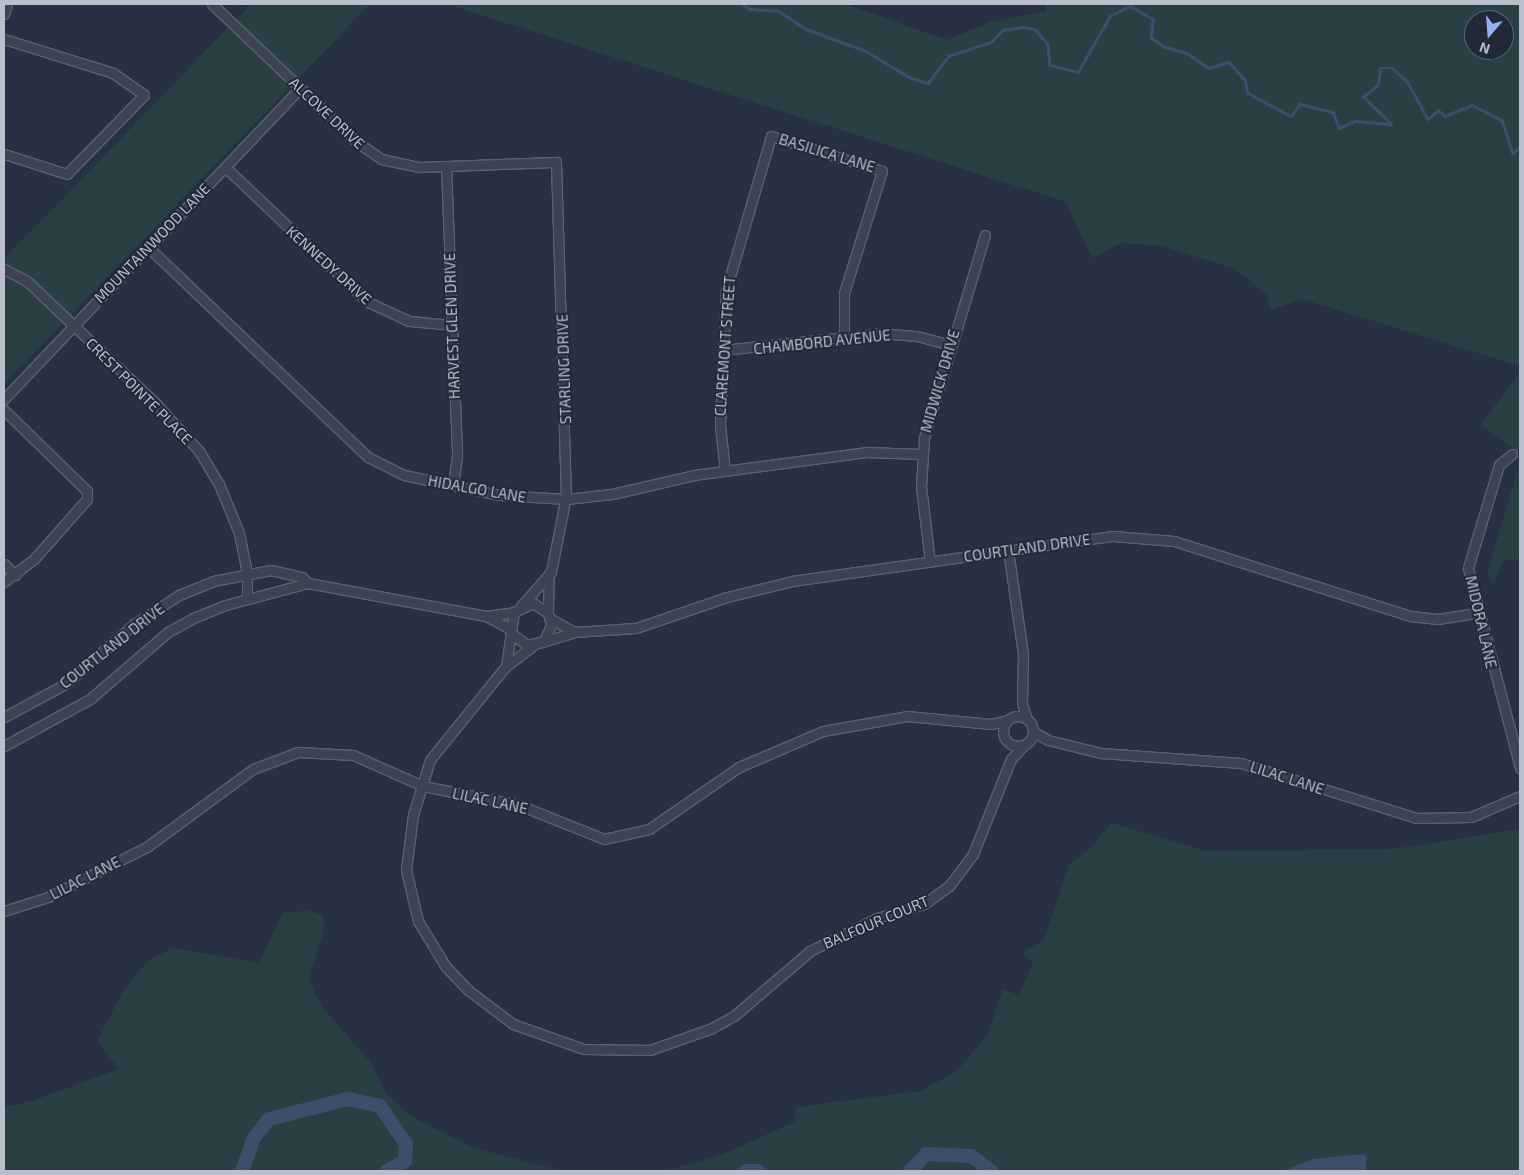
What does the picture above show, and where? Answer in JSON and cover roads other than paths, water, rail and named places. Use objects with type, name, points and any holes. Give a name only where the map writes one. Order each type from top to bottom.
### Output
[{"type":"street","points":[[4,14],[7,4]]},
{"type":"street","name":"ALCOVE DRIVE","points":[[212,4],[300,88],[378,157],[408,166],[556,162]]},
{"type":"street","points":[[4,39],[113,73],[144,95],[67,174],[4,154]]},
{"type":"street","name":"MOUNTAINWOOD LANE","points":[[4,399],[300,88]]},
{"type":"street","name":"BASILICA LANE","points":[[771,136],[882,171],[844,295],[844,337]]},
{"type":"street","name":"CLAREMONT STREET","points":[[725,471],[720,425],[722,350],[728,276],[771,136]]},
{"type":"street","name":"STARLING DRIVE","points":[[549,616],[549,574],[566,499],[556,162]]},
{"type":"street","name":"HARVEST GLEN DRIVE","points":[[446,166],[457,456],[453,486]]},
{"type":"street","name":"KENNEDY DRIVE","points":[[225,167],[368,302],[409,321],[452,325]]},
{"type":"street","name":"MIDWICK DRIVE","points":[[930,562],[921,491],[922,454],[928,417],[985,235]]},
{"type":"street","name":"HIDALGO LANE","points":[[148,247],[373,460],[398,474],[512,497],[566,499],[606,495],[725,471],[867,452],[922,454]]},
{"type":"street","name":"CREST POINTE PLACE","points":[[4,269],[27,281],[157,405],[198,451],[219,484],[239,533],[247,573],[247,599]]},
{"type":"street","name":"CHAMBORD AVENUE","points":[[722,350],[844,337],[901,334],[950,345]]},
{"type":"street","points":[[4,410],[88,491],[87,499],[15,575],[4,582]]},
{"type":"street","name":"MIDORA LANE","points":[[1512,454],[1498,465],[1470,558],[1469,581],[1520,768]]},
{"type":"street","name":"COURTLAND DRIVE","points":[[536,644],[574,632],[632,629],[770,586],[1082,539],[1143,536],[1174,541],[1410,616],[1438,618],[1477,613]]},
{"type":"street","points":[[991,724],[1002,733],[1010,744],[1029,740],[1027,719],[1022,703],[1023,654],[1008,550]]},
{"type":"street","points":[[4,564],[15,575]]},
{"type":"street","name":"COURTLAND DRIVE","points":[[4,718],[65,684],[154,610],[213,581],[247,573],[290,572],[308,584],[486,616],[511,632]]},
{"type":"street","name":"STARLING DRIVE","points":[[517,609],[549,574]]},
{"type":"street","name":"COURTLAND DRIVE","points":[[4,746],[90,700],[168,632],[222,606],[308,584]]},
{"type":"street","points":[[506,666],[511,632],[517,609],[533,603],[574,632]]},
{"type":"street","name":"COURTLAND DRIVE","points":[[486,616],[517,609]]},
{"type":"street","points":[[420,785],[440,744],[506,666],[550,631],[549,616]]},
{"type":"street","points":[[511,632],[522,643],[536,644]]},
{"type":"street","points":[[1002,733],[1022,703]]},
{"type":"street","name":"LILAC LANE","points":[[4,911],[48,897],[148,846],[208,804],[231,783],[273,758],[298,752],[353,754],[420,785],[519,805],[584,834],[604,839],[621,838],[667,820],[739,767],[823,731],[907,716],[991,724],[1012,718]]},
{"type":"street","points":[[1012,718],[1027,719]]},
{"type":"street","name":"LILAC LANE","points":[[1029,740],[1048,740],[1101,753],[1241,763],[1416,818],[1471,817],[1520,796]]},
{"type":"street","name":"BALFOUR COURT","points":[[420,785],[406,870],[418,921],[446,967],[468,990],[513,1024],[562,1044],[614,1052],[650,1050],[712,1028],[734,1015],[810,951],[876,918],[924,904],[950,886],[973,854],[1011,760],[1029,740]]},
{"type":"street","name":"BALFOUR COURT","points":[[1010,744],[1011,760]]},
{"type":"water","points":[[1363,1154],[1367,1156],[1365,1171],[1284,1171],[1313,1159]]},
{"type":"waterway","points":[[743,4],[750,9],[779,11],[806,29],[866,51],[909,77],[928,83],[948,56],[991,42],[1003,30],[1021,27],[1035,29],[1048,44],[1050,65],[1078,72],[1110,16],[1130,6],[1153,19],[1151,37],[1163,46],[1189,54],[1208,68],[1229,62],[1245,80],[1248,93],[1291,116],[1300,104],[1333,112],[1339,128],[1355,121],[1391,124],[1363,97],[1378,85],[1380,68],[1392,68],[1407,81],[1428,119],[1438,110],[1445,116],[1472,105],[1502,120],[1513,153],[1520,147]]},
{"type":"waterway","points":[[242,1171],[254,1138],[269,1119],[348,1099],[380,1106],[406,1144],[405,1161],[387,1171]]},
{"type":"waterway","points":[[910,1171],[926,1154],[971,1156],[991,1171]]},
{"type":"waterway","points":[[746,1171],[758,1171]]}]
